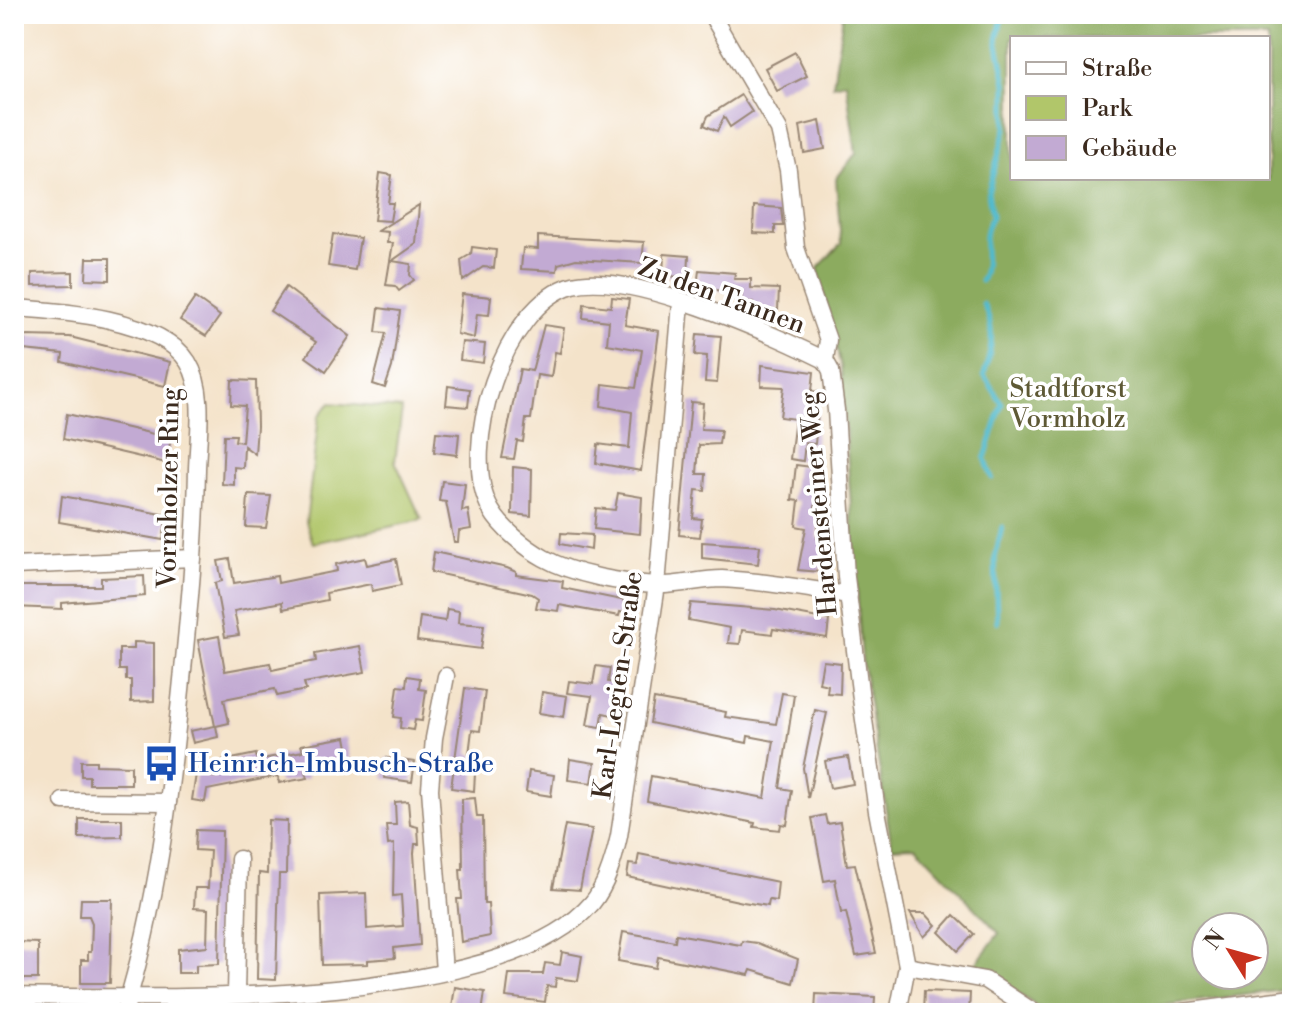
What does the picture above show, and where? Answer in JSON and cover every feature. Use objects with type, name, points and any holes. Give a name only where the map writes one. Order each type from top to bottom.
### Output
[{"type":"street","name":"Hardensteiner Weg","points":[[711,14],[779,130],[788,170],[796,248],[828,340],[825,360],[831,371],[836,410],[849,595],[877,811],[907,966],[898,1013]]},
{"type":"street","name":"Zu den Tannen","points":[[825,360],[778,338],[630,284],[603,282],[572,285],[552,294],[530,312],[511,338],[481,429],[479,462],[491,510],[515,537],[545,559],[581,572],[657,585],[732,580],[849,595]]},
{"type":"street","name":"Karl-Legien-Straße","points":[[14,996],[126,1006],[236,994],[346,988],[508,957],[540,943],[567,926],[592,903],[602,887],[619,836],[657,585],[681,303]]},
{"type":"street","name":"Vormholzer Ring","points":[[14,308],[68,313],[131,327],[166,340],[187,361],[198,391],[193,558],[168,802],[126,1006]]},
{"type":"street","points":[[14,566],[193,558]]},
{"type":"street","points":[[444,971],[430,789],[434,738],[446,676]]},
{"type":"street","points":[[63,801],[168,802]]},
{"type":"street","points":[[236,994],[239,859]]},
{"type":"street","points":[[907,966],[985,980],[1035,1013]]},
{"type":"street","points":[[1176,1013],[1292,998]]},
{"type":"green space","name":"Stadtforst Vormholz","points":[[843,14],[1292,14],[1292,989],[1101,1013],[1047,1013],[975,965],[999,933],[916,846],[892,847],[862,659],[841,367],[818,268],[841,244],[836,179],[856,153],[846,82],[833,85]]},
{"type":"green space","points":[[330,403],[402,409],[395,461],[422,520],[313,543],[306,522],[319,416]]},
{"type":"building","points":[[795,52],[807,76],[777,91],[765,68]]},
{"type":"building","points":[[741,95],[752,112],[730,127],[724,117],[717,131],[704,125],[708,116]]},
{"type":"building","points":[[820,121],[825,149],[804,153],[800,126]]},
{"type":"building","points":[[380,173],[392,175],[388,203],[393,203],[390,221],[374,220]]},
{"type":"building","points":[[419,205],[416,244],[392,261],[411,264],[410,275],[414,280],[399,291],[395,286],[386,285],[393,243],[387,243],[388,232],[378,231]]},
{"type":"building","points":[[754,206],[781,208],[783,226],[775,226],[775,234],[753,233]]},
{"type":"building","points":[[333,234],[360,238],[355,270],[328,266]]},
{"type":"building","points":[[538,236],[644,242],[642,263],[576,259],[558,264],[557,271],[521,269],[523,248],[538,249]]},
{"type":"building","points":[[472,247],[496,250],[494,268],[483,267],[463,281],[461,260],[471,254]]},
{"type":"building","points":[[664,254],[689,256],[688,277],[663,276]]},
{"type":"building","points":[[87,258],[110,258],[110,280],[86,279]]},
{"type":"building","points":[[699,270],[735,273],[734,279],[751,279],[751,288],[779,289],[778,310],[753,309],[753,302],[741,302],[742,294],[697,287]]},
{"type":"building","points":[[73,272],[73,285],[32,286],[32,273]]},
{"type":"building","points":[[286,287],[350,336],[326,371],[306,357],[316,342],[270,311]]},
{"type":"building","points":[[462,294],[491,297],[489,315],[477,314],[474,338],[457,334]]},
{"type":"building","points":[[612,297],[629,299],[625,325],[659,331],[641,471],[596,463],[598,444],[629,448],[632,412],[601,406],[603,384],[636,388],[642,350],[607,344],[609,321],[583,318],[584,304],[611,307]]},
{"type":"building","points":[[195,298],[220,316],[206,336],[180,320]]},
{"type":"building","points":[[379,308],[400,311],[392,367],[385,388],[373,384],[386,333],[376,332]]},
{"type":"building","points":[[544,325],[564,328],[560,353],[555,352],[551,377],[537,375],[531,419],[526,419],[523,442],[517,441],[514,459],[502,458],[520,369],[532,371]]},
{"type":"building","points":[[697,334],[721,336],[717,383],[705,382],[707,356],[695,355]]},
{"type":"building","points":[[25,336],[70,337],[170,362],[165,386],[62,362],[63,354],[24,350]]},
{"type":"building","points":[[462,342],[485,344],[483,363],[460,360]]},
{"type":"building","points":[[762,365],[814,372],[812,391],[820,392],[815,444],[805,443],[803,461],[790,459],[795,419],[780,417],[784,387],[761,386]]},
{"type":"building","points":[[232,380],[256,381],[257,426],[255,454],[244,446],[243,468],[234,467],[234,485],[222,484],[224,435],[236,435],[235,441],[242,442],[245,406],[231,405]]},
{"type":"building","points":[[448,386],[470,389],[468,407],[446,405]]},
{"type":"building","points":[[691,402],[703,403],[701,429],[721,430],[719,444],[699,445],[697,474],[706,474],[705,491],[696,490],[693,518],[702,519],[700,537],[679,535]]},
{"type":"building","points":[[67,414],[171,438],[166,463],[63,439]]},
{"type":"building","points":[[436,432],[459,434],[457,455],[434,452]]},
{"type":"building","points":[[796,465],[820,468],[815,508],[820,509],[817,538],[824,539],[820,572],[798,570],[806,528],[796,526],[799,501],[792,500]]},
{"type":"building","points":[[513,467],[532,469],[531,516],[512,514]]},
{"type":"building","points":[[442,481],[465,484],[462,511],[468,510],[471,529],[459,531],[458,542],[454,542],[446,502],[439,501]]},
{"type":"building","points":[[618,493],[642,497],[640,534],[594,529],[596,508],[615,510]]},
{"type":"building","points":[[248,495],[271,496],[266,528],[246,527]]},
{"type":"building","points":[[62,496],[167,515],[163,540],[59,522]]},
{"type":"building","points":[[561,533],[592,535],[591,550],[560,544]]},
{"type":"building","points":[[702,542],[760,546],[758,564],[702,558]]},
{"type":"building","points":[[434,552],[507,568],[516,575],[563,581],[562,588],[636,603],[634,615],[620,612],[619,616],[559,605],[558,611],[536,608],[538,598],[532,594],[431,572]]},
{"type":"building","points":[[365,558],[367,565],[396,559],[401,585],[372,591],[371,584],[326,593],[327,600],[283,609],[282,602],[234,611],[239,635],[225,637],[215,583],[222,581],[218,561],[230,559],[234,583],[277,576],[278,583],[337,571],[336,564]]},
{"type":"building","points":[[144,576],[145,596],[62,603],[62,609],[14,607],[14,586],[101,586],[101,578]]},
{"type":"building","points":[[691,603],[775,610],[829,620],[827,638],[773,629],[772,634],[742,630],[740,644],[728,643],[730,628],[688,620]]},
{"type":"building","points":[[447,609],[459,611],[458,623],[484,625],[481,649],[417,641],[420,617],[445,621]]},
{"type":"building","points":[[219,636],[225,671],[270,663],[272,670],[316,661],[315,654],[360,646],[365,672],[304,683],[306,690],[277,696],[275,689],[224,699],[229,723],[216,726],[218,737],[193,743],[190,731],[215,726],[198,640]]},
{"type":"building","points":[[134,642],[154,643],[154,701],[131,702],[131,680],[126,680],[126,670],[119,670],[119,649],[134,649]]},
{"type":"building","points":[[823,661],[841,663],[840,694],[827,693],[828,685],[819,683]]},
{"type":"building","points":[[596,666],[610,668],[608,682],[621,684],[617,716],[603,713],[601,727],[587,725],[592,696],[567,693],[569,681],[593,684]]},
{"type":"building","points":[[407,676],[420,678],[419,689],[426,690],[422,721],[415,720],[413,730],[400,728],[401,718],[394,717],[398,686],[406,687]]},
{"type":"building","points":[[465,688],[485,691],[480,731],[472,730],[469,754],[476,756],[474,791],[451,788]]},
{"type":"building","points":[[542,692],[567,696],[564,717],[539,713]]},
{"type":"building","points":[[782,693],[794,695],[780,788],[792,790],[787,825],[781,824],[780,830],[754,827],[755,823],[647,801],[651,776],[765,798],[774,741],[748,736],[747,743],[650,723],[654,699],[726,712],[725,717],[776,724]]},
{"type":"building","points":[[815,710],[827,713],[808,798],[803,768]]},
{"type":"building","points":[[346,737],[351,763],[306,771],[308,778],[279,783],[278,776],[207,790],[205,802],[192,800],[196,774],[215,777],[212,763],[256,754],[257,760],[303,751],[301,745]]},
{"type":"building","points":[[848,757],[853,784],[830,788],[825,761]]},
{"type":"building","points":[[387,758],[415,762],[412,782],[384,778]]},
{"type":"building","points":[[570,759],[595,763],[592,783],[568,780]]},
{"type":"building","points":[[81,761],[96,761],[96,765],[131,766],[131,784],[89,784],[89,776],[81,776]]},
{"type":"building","points":[[529,771],[554,775],[551,796],[526,792]]},
{"type":"building","points":[[475,798],[477,817],[483,817],[484,904],[488,904],[490,936],[461,942],[457,899],[462,899],[462,799]]},
{"type":"building","points":[[408,801],[410,825],[418,827],[419,844],[415,844],[414,853],[420,945],[394,948],[395,958],[368,960],[368,964],[322,965],[320,895],[366,893],[367,929],[403,926],[401,895],[393,896],[394,844],[388,845],[386,825],[396,825],[395,802]]},
{"type":"building","points":[[825,815],[827,824],[840,822],[847,865],[855,864],[876,953],[856,956],[846,912],[841,913],[835,879],[824,881],[812,818]]},
{"type":"building","points":[[79,819],[122,819],[122,837],[79,838]]},
{"type":"building","points":[[268,820],[287,821],[286,874],[279,874],[276,980],[257,979],[259,873],[267,874]]},
{"type":"building","points":[[565,825],[592,829],[580,890],[553,888]]},
{"type":"building","points":[[196,830],[222,831],[219,964],[196,965],[196,973],[178,973],[178,949],[207,946],[208,909],[194,908],[195,888],[208,888],[210,851],[195,850]]},
{"type":"building","points":[[639,854],[778,882],[776,901],[769,900],[768,906],[743,902],[627,877],[629,864],[637,865]]},
{"type":"building","points":[[81,899],[112,899],[110,983],[81,983],[81,960],[88,960],[88,952],[91,952],[92,923],[89,916],[80,916]]},
{"type":"building","points":[[910,913],[925,913],[936,925],[924,937]]},
{"type":"building","points":[[954,915],[974,934],[958,951],[939,932]]},
{"type":"building","points":[[623,932],[675,941],[676,934],[741,945],[742,941],[757,943],[798,959],[793,983],[751,970],[749,975],[658,957],[656,968],[618,961]]},
{"type":"building","points":[[15,942],[38,943],[38,979],[14,979]]},
{"type":"building","points":[[562,952],[582,956],[578,981],[556,978],[555,987],[547,986],[545,1002],[506,997],[509,974],[543,974],[545,963],[560,965]]},
{"type":"building","points":[[455,987],[485,992],[482,1013],[451,1013]]},
{"type":"building","points":[[924,991],[970,993],[969,1013],[923,1013]]},
{"type":"building","points":[[816,994],[875,997],[874,1013],[815,1013]]},
{"type":"waterway","points":[[981,281],[986,232],[992,217],[988,192],[1006,128],[1006,83],[997,40],[1003,14]]},
{"type":"waterway","points":[[983,304],[990,322],[991,339],[984,375],[1002,404],[985,458],[992,478]]},
{"type":"waterway","points":[[997,622],[995,558],[1002,527]]},
{"type":"place","name":"Heinrich-Imbusch-Straße","points":[[162,763]]}]
